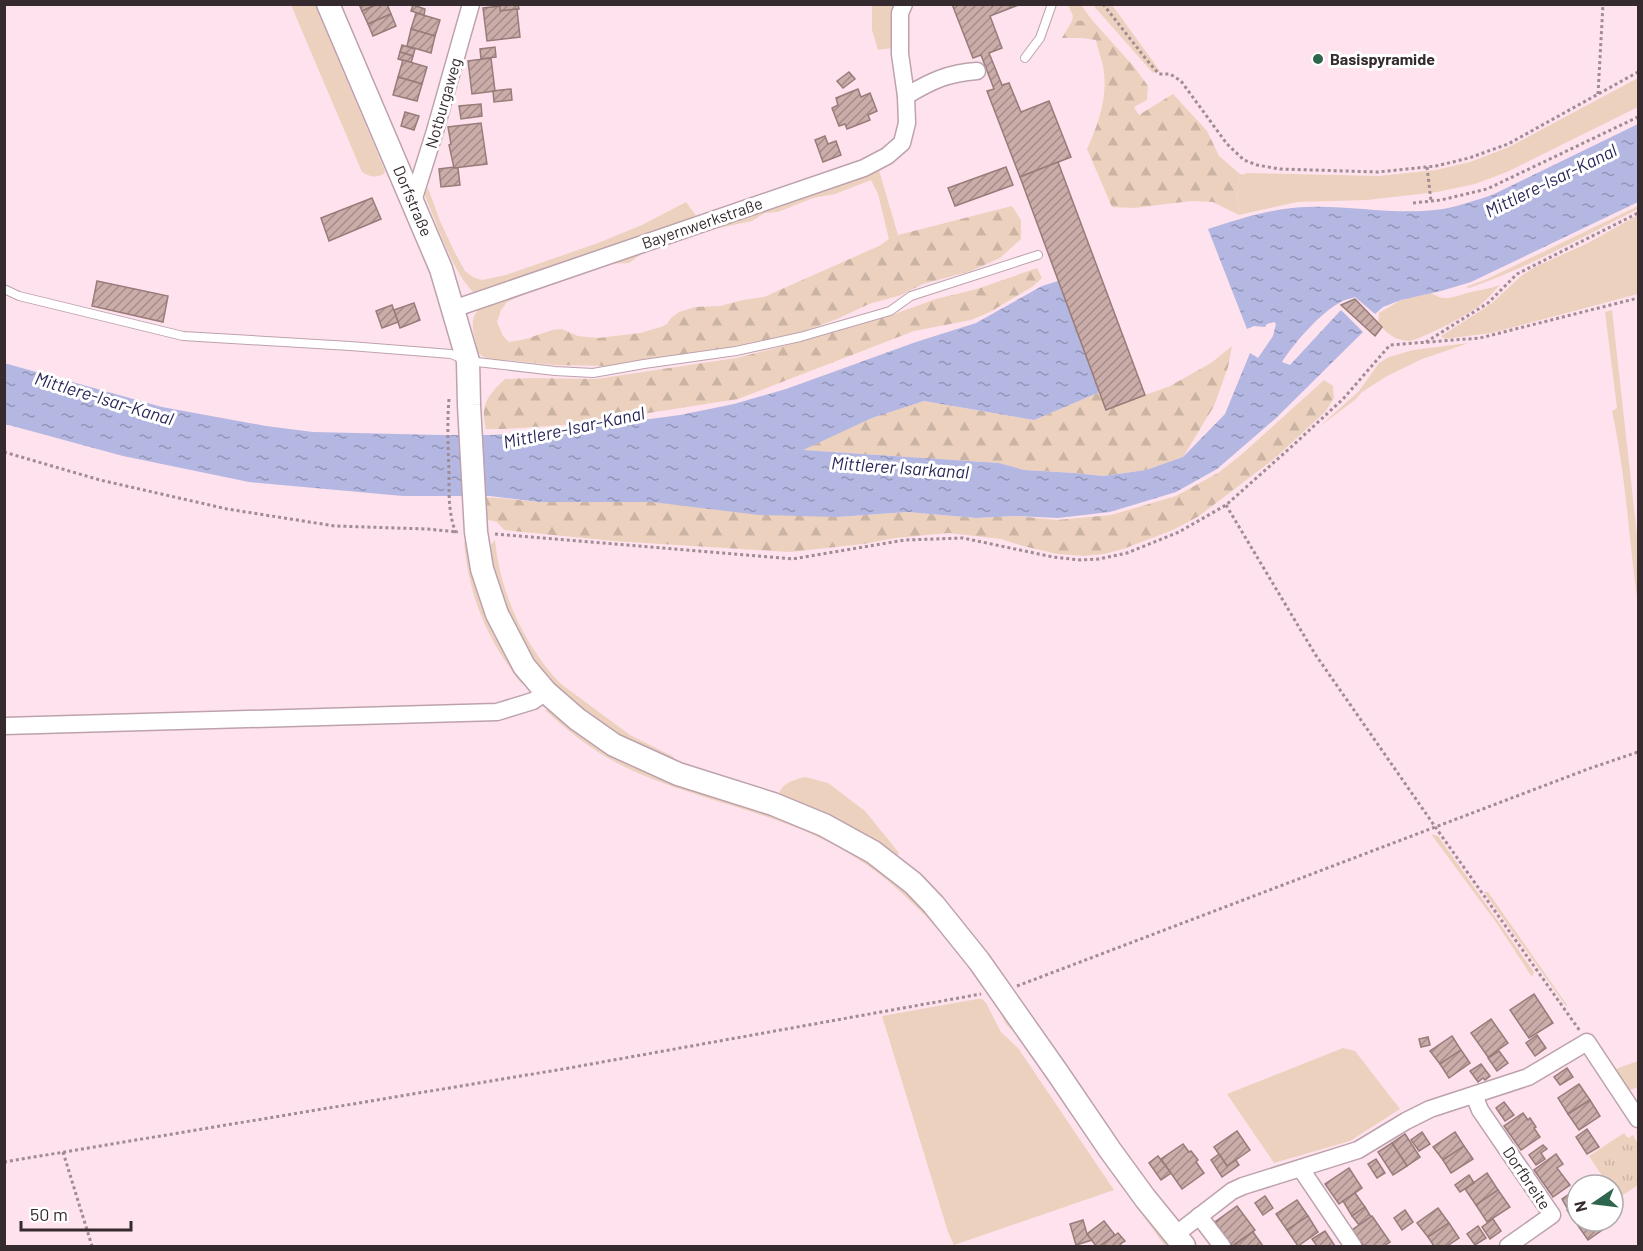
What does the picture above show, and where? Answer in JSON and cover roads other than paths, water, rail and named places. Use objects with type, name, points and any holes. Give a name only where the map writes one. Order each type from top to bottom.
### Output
[{"type":"street","name":"Dorfstraße","points":[[328,4],[441,269],[453,309],[468,361],[466,530],[497,614],[524,666],[546,692],[592,731],[614,745],[678,774],[762,800],[824,825],[873,852],[913,883],[979,962],[989,990],[1057,1072],[1178,1243]]},
{"type":"street","name":"Notburgaweg","points":[[413,201],[471,4]]},
{"type":"street","name":"Bayernwerkstraße","points":[[453,309],[864,168],[887,156],[902,143],[907,123],[900,44],[900,13],[904,4]]},
{"type":"street","points":[[906,96],[929,82],[957,73],[978,71]]},
{"type":"street","points":[[4,726],[497,712],[533,701],[546,692]]},
{"type":"street","points":[[1178,1243],[1199,1216],[1243,1186],[1358,1150],[1415,1116],[1528,1077],[1587,1042],[1638,1119]]},
{"type":"street","name":"Dorfbreite","points":[[1474,1095],[1480,1110],[1552,1215],[1508,1246]]},
{"type":"street","points":[[1301,1169],[1353,1246]]},
{"type":"street","points":[[1199,1216],[1222,1246]]},
{"type":"lane","points":[[1025,58],[1040,38],[1052,4]]},
{"type":"lane","points":[[4,289],[19,296],[183,336],[451,354],[468,361],[593,373],[736,351],[800,337],[890,310],[911,296],[1038,255]]},
{"type":"water","points":[[1638,124],[1638,202],[1471,282],[1401,300],[1383,307],[1375,314],[1355,297],[1343,301],[1325,313],[1308,329],[1282,362],[1290,365],[1341,310],[1363,332],[1275,419],[1217,469],[1176,492],[1110,512],[1058,518],[1015,516],[976,518],[907,512],[838,517],[759,515],[652,502],[539,502],[490,496],[403,496],[249,482],[123,456],[5,424],[4,363],[162,407],[313,432],[493,435],[575,429],[680,415],[734,404],[786,389],[976,323],[1042,286],[1058,281],[1100,392],[1034,420],[924,401],[872,418],[803,450],[999,463],[1024,470],[1103,476],[1146,470],[1183,457],[1225,414],[1250,353],[1258,358],[1273,336],[1276,324],[1274,322],[1265,327],[1254,326],[1247,329],[1208,229],[1281,209],[1323,207],[1426,211],[1456,206],[1492,195]]},
{"type":"place","name":"Basispyramide","points":[[1318,59]]},
{"type":"water label","name":"Mittlere-Isar-Kanal","points":[[1551,181]]},
{"type":"water label","name":"Mittlere-Isar-Kanal","points":[[104,399]]},
{"type":"water label","name":"Mittlere-Isar-Kanal","points":[[574,428]]},
{"type":"water label","name":"Mittlerer Isarkanal","points":[[900,468]]}]
